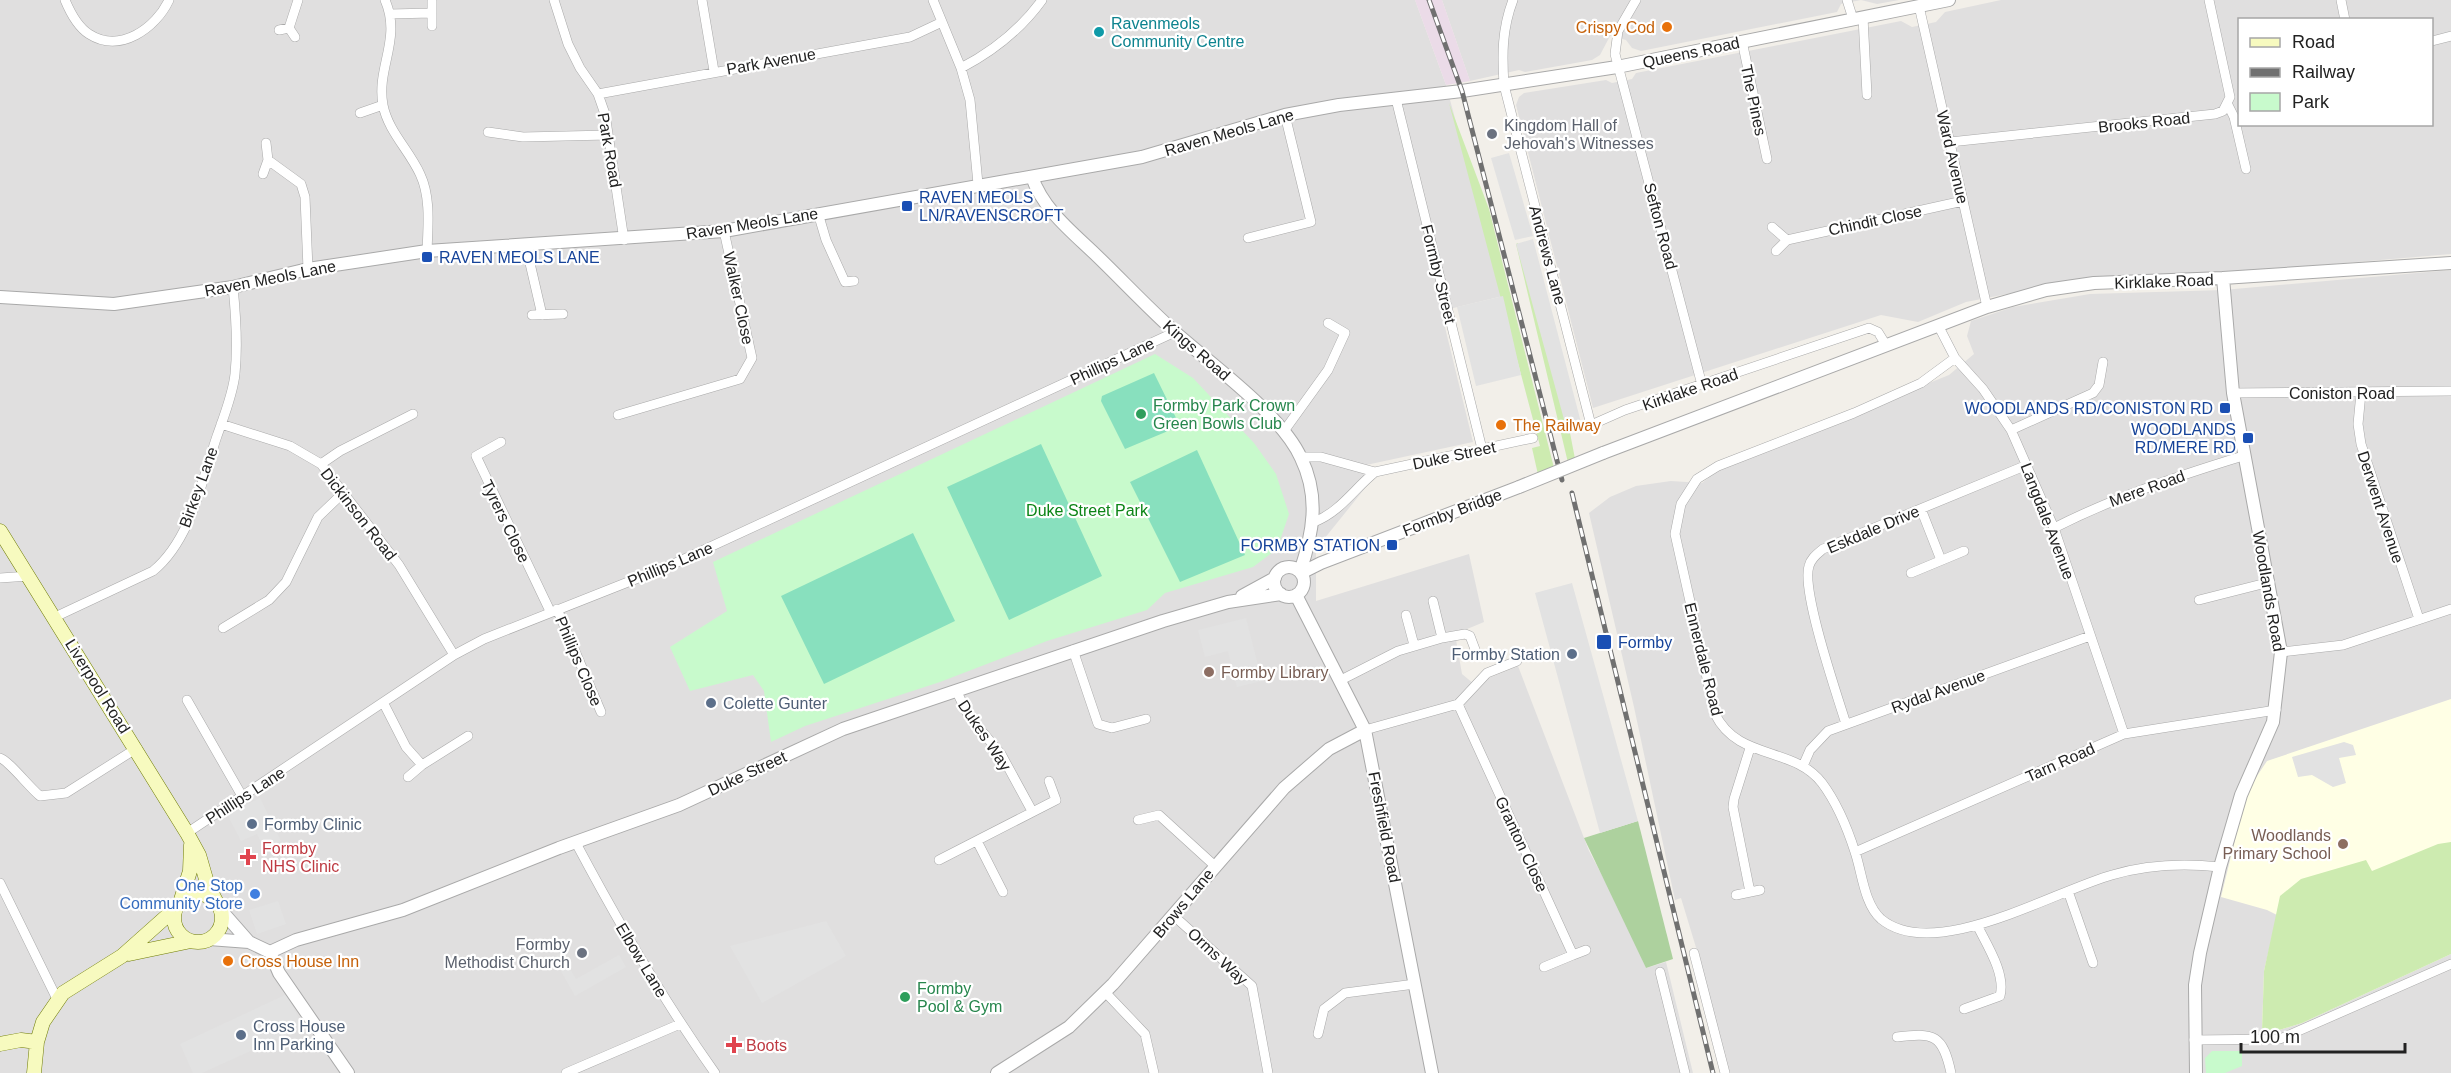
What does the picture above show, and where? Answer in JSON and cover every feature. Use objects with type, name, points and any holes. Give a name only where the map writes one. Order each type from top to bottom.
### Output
[{"type":"main road","name":"Liverpool Road","points":[[0,531],[137,748],[199,855],[219,906]]},
{"type":"main road","points":[[189,838],[190,871],[178,905],[176,928],[192,941]]},
{"type":"main road","points":[[34,1073],[37,1042],[43,1022],[63,993],[122,956],[191,895],[206,895],[219,906],[221,923],[209,939],[122,956]]},
{"type":"main road","points":[[0,1044],[21,1040],[37,1042]]},
{"type":"street","points":[[65,0],[76,20],[89,34],[110,41],[132,38],[149,28],[170,0]]},
{"type":"street","points":[[295,37],[284,29],[298,0]]},
{"type":"street","points":[[385,0],[390,14],[392,36],[383,81],[383,105],[392,127],[421,175],[426,191],[427,251]]},
{"type":"street","name":"Park Road","points":[[554,0],[568,44],[580,68],[598,94],[608,135],[624,240]]},
{"type":"street","points":[[702,0],[714,71]]},
{"type":"street","points":[[933,0],[961,68],[970,100],[978,184]]},
{"type":"street","points":[[961,68],[980,58],[1012,33],[1042,0]]},
{"type":"street","name":"Andrews Lane","points":[[1512,0],[1504,24],[1502,45],[1504,85],[1591,425]]},
{"type":"street","name":"Sefton Road","points":[[1636,0],[1616,38],[1617,67],[1702,385]]},
{"type":"street","points":[[1847,0],[1858,18],[1867,95]]},
{"type":"street","name":"Queens Road","points":[[1462,91],[1617,67],[1949,0]]},
{"type":"street","points":[[2209,0],[2229,93],[2228,105],[2234,117],[2246,169]]},
{"type":"street","points":[[2341,0],[2346,18]]},
{"type":"street","points":[[432,1],[432,26]]},
{"type":"street","name":"Ward Avenue","points":[[1919,6],[1987,307]]},
{"type":"street","points":[[390,14],[432,13]]},
{"type":"street","name":"Park Avenue","points":[[598,94],[910,37],[942,22]]},
{"type":"street","points":[[2433,41],[2451,36]]},
{"type":"street","name":"The Pines","points":[[1742,41],[1767,159]]},
{"type":"street","name":"Raven Meols Lane","points":[[0,297],[114,304],[233,287],[308,268],[427,251],[624,240],[724,231],[978,184],[1032,177],[1142,157],[1285,115],[1339,105],[1462,91]]},
{"type":"street","name":"Formby Street","points":[[1396,99],[1482,449]]},
{"type":"street","points":[[360,113],[383,105]]},
{"type":"street","name":"Brooks Road","points":[[1950,142],[2215,114],[2228,105]]},
{"type":"street","points":[[1248,238],[1311,222],[1285,115]]},
{"type":"street","points":[[488,132],[523,137],[608,135]]},
{"type":"street","points":[[263,174],[268,160],[266,143]]},
{"type":"street","points":[[268,160],[301,184],[304,197],[308,268]]},
{"type":"street","name":"Kings Road","points":[[1032,177],[1043,201],[1175,332],[1231,380],[1284,431],[1301,458],[1312,491],[1314,522],[1296,571]]},
{"type":"street","name":"Chindit Close","points":[[1787,240],[1963,201]]},
{"type":"street","points":[[818,213],[826,240],[845,282],[854,281]]},
{"type":"street","points":[[1772,227],[1787,240],[1776,251]]},
{"type":"street","name":"Walker Close","points":[[618,415],[740,379],[752,358],[724,231]]},
{"type":"street","points":[[529,245],[529,259],[542,315]]},
{"type":"street","name":"Kirklake Road","points":[[1603,453],[1938,325],[1987,307],[2046,290],[2094,284],[2451,263]]},
{"type":"street","name":"Woodlands Road","points":[[2196,1073],[2195,985],[2220,867],[2241,795],[2263,750],[2276,710],[2281,652],[2270,582],[2243,456],[2233,393],[2223,278]]},
{"type":"street","name":"Birkey Lane","points":[[55,617],[140,579],[165,561],[184,528],[235,377],[238,345],[233,287]]},
{"type":"street","points":[[532,315],[563,314]]},
{"type":"street","points":[[1284,431],[1328,370],[1345,333],[1329,323]]},
{"type":"street","name":"Langdale Avenue","points":[[1938,325],[1954,358],[1983,388],[2011,430],[2027,465],[2054,528],[2124,734]]},
{"type":"street","name":"Kirklake Road","points":[[1591,425],[1869,328],[1878,332],[1886,345]]},
{"type":"street","name":"Phillips Lane","points":[[189,838],[242,796],[384,704],[454,655],[484,639],[672,564],[1175,332]]},
{"type":"street","name":"Ennerdale Road","points":[[1954,358],[1922,383],[1854,413],[1719,466],[1697,479],[1681,504],[1675,534],[1715,714],[1721,726],[1750,748],[1803,766],[1820,780],[1831,795],[1855,852],[1870,904],[1880,918],[1895,927],[1919,934],[1939,934],[1977,925],[2111,875],[2147,866],[2184,864],[2220,867]]},
{"type":"street","points":[[2011,430],[2093,393],[2099,385],[2103,362]]},
{"type":"street","name":"Coniston Road","points":[[2233,393],[2451,391]]},
{"type":"street","name":"Derwent Avenue","points":[[2361,393],[2358,423],[2361,444],[2419,619]]},
{"type":"street","points":[[321,464],[340,451],[413,414]]},
{"type":"street","name":"Dickinson Road","points":[[221,424],[290,446],[321,464],[399,565],[454,655]]},
{"type":"street","name":"Duke Street","points":[[1314,522],[1338,509],[1359,485],[1375,472],[1533,438]]},
{"type":"street","name":"Tyrers Close","points":[[501,442],[476,456],[554,610]]},
{"type":"street","name":"Formby Bridge","points":[[1296,571],[1603,453]]},
{"type":"street","name":"Mere Road","points":[[2054,528],[2162,481],[2243,456]]},
{"type":"street","name":"Duke Street","points":[[1301,458],[1321,457],[1375,472]]},
{"type":"street","name":"Eskdale Drive","points":[[1846,724],[1819,632],[1807,580],[1808,567],[1813,557],[1823,549],[2027,465]]},
{"type":"street","points":[[224,628],[269,600],[285,582],[318,517],[343,493]]},
{"type":"street","points":[[1921,509],[1941,560]]},
{"type":"street","points":[[1911,573],[1964,551]]},
{"type":"street","points":[[1280,570],[1296,571],[1304,583],[1296,595],[1288,597],[1281,594],[1275,587],[1275,578],[1280,570]]},
{"type":"street","points":[[0,578],[29,576]]},
{"type":"street","name":"Duke Street","points":[[1228,603],[1275,578]]},
{"type":"street","points":[[2199,600],[2270,582]]},
{"type":"street","name":"Duke Street","points":[[270,951],[296,940],[404,910],[576,843],[679,806],[843,729],[1073,650],[1228,603],[1281,594]]},
{"type":"street","name":"Freshfield Road","points":[[1296,595],[1365,730],[1432,1073]]},
{"type":"street","points":[[1433,601],[1442,638]]},
{"type":"street","points":[[2281,652],[2343,645],[2451,609]]},
{"type":"street","name":"Phillips Close","points":[[554,610],[601,712]]},
{"type":"street","points":[[1406,615],[1414,645]]},
{"type":"street","points":[[1341,680],[1414,645],[1442,638],[1465,634],[1470,636],[1476,652]]},
{"type":"street","name":"Rydal Avenue","points":[[1803,766],[1818,739],[1828,731],[2090,636]]},
{"type":"street","points":[[1073,650],[1098,724],[1112,728],[1146,719]]},
{"type":"street","points":[[1365,730],[1458,704],[1487,673],[1517,661]]},
{"type":"street","name":"Dukes Way","points":[[956,690],[968,715],[1001,754],[1032,811]]},
{"type":"street","points":[[187,700],[242,796]]},
{"type":"street","points":[[384,704],[406,747],[422,765]]},
{"type":"street","name":"Granton Close","points":[[1458,704],[1573,955]]},
{"type":"street","name":"Tarn Road","points":[[1855,852],[2124,734],[2276,710]]},
{"type":"street","name":"Brows Lane","points":[[997,1073],[1069,1027],[1105,992],[1284,788],[1329,749],[1365,730]]},
{"type":"street","points":[[408,777],[422,765],[468,736]]},
{"type":"street","points":[[0,758],[6,760],[25,784],[40,796],[66,793],[137,748]]},
{"type":"street","points":[[1736,895],[1755,891],[1734,807],[1734,799],[1750,748]]},
{"type":"street","points":[[939,860],[1056,800],[1049,781]]},
{"type":"street","points":[[1138,820],[1159,815],[1215,866]]},
{"type":"street","points":[[977,841],[1003,892]]},
{"type":"street","name":"Elbow Lane","points":[[576,843],[610,907],[680,1024],[715,1073]]},
{"type":"street","points":[[0,883],[58,1001]]},
{"type":"street","points":[[2068,891],[2093,963]]},
{"type":"street","points":[[219,906],[249,942]]},
{"type":"street","name":"Orms Way","points":[[1174,915],[1252,986],[1268,1073]]},
{"type":"street","points":[[1964,1009],[2000,996],[2002,988],[1991,954],[1977,925]]},
{"type":"street","points":[[209,939],[249,942],[270,951],[279,973],[348,1073]]},
{"type":"street","points":[[1544,967],[1586,950]]},
{"type":"street","points":[[1694,953],[1725,1073]]},
{"type":"street","points":[[2194,1040],[2280,1039],[2451,964]]},
{"type":"street","points":[[1660,972],[1685,1073]]},
{"type":"street","points":[[1318,1034],[1324,1009],[1345,993],[1415,984]]},
{"type":"street","points":[[1105,992],[1145,1034],[1154,1073]]},
{"type":"street","points":[[566,1073],[680,1024]]},
{"type":"street","points":[[1897,1037],[1919,1034],[1936,1038],[1942,1044],[1950,1073]]},
{"type":"shaded area","points":[[0,0],[1415,0],[1446,85],[1503,296],[1441,311],[1473,442],[1366,465],[1370,482],[1316,549],[1316,601],[1469,554],[1484,622],[1455,634],[1462,674],[1474,684],[1518,666],[1589,851],[1619,907],[1646,968],[1666,962],[1693,1073],[0,1073]]},
{"type":"shaded area","points":[[1415,0],[1442,0],[1470,81],[1446,85]]},
{"type":"shaded area","points":[[1442,0],[1861,0],[1841,4],[1837,12],[1641,51],[1632,48],[1626,40],[1610,36],[1600,55],[1592,60],[1525,72],[1519,70],[1470,81]]},
{"type":"shaded area","points":[[1861,0],[1899,0],[1877,4]]},
{"type":"shaded area","points":[[2001,0],[2451,0],[2451,254],[2217,274],[2079,280],[1966,302],[1918,322],[1881,315],[1593,408],[1516,105],[1519,97],[1524,93],[1606,80],[1612,83],[1632,79],[1636,73],[1901,21],[1912,27],[1936,22],[1945,12]]},
{"type":"shaded area","points":[[1509,153],[1533,236],[1515,240],[1491,158]]},
{"type":"shaded area","points":[[1533,239],[1583,430],[1568,434],[1516,244]]},
{"type":"shaded area","points":[[2451,270],[2451,1073],[1725,1073],[1698,954],[1681,898],[1675,900],[1634,707],[1589,513],[1610,497],[1636,486],[1671,481],[1702,483],[1723,466],[1949,375],[1974,354],[1967,336],[1971,321],[2013,307],[2090,294],[2223,290]]},
{"type":"shaded area","points":[[1503,296],[1521,375],[1476,386],[1457,307]]},
{"type":"shaded area","name":"Formby Station","points":[[1572,583],[1638,821],[1600,833],[1535,593]]},
{"type":"shaded area","points":[[1246,618],[1262,681],[1237,687],[1228,651],[1205,657],[1198,630]]},
{"type":"shaded area","name":"Woodlands Primary School","points":[[2451,699],[2451,954],[2302,1023],[2276,1031],[2262,1031],[2264,971],[2277,915],[2221,897],[2247,791],[2267,761]]},
{"type":"shaded area","points":[[2344,742],[2353,745],[2356,755],[2339,758],[2346,783],[2333,787],[2312,775],[2298,777],[2292,757]]},
{"type":"shaded area","name":"Formby Clinic","points":[[260,798],[281,841],[264,849],[257,834],[241,841],[227,814]]},
{"type":"shaded area","points":[[278,901],[286,924],[257,934],[249,910]]},
{"type":"shaded area","points":[[826,921],[846,956],[762,1003],[730,946]]},
{"type":"shaded area","points":[[561,953],[576,979],[619,955],[626,967],[575,996],[553,957]]},
{"type":"shaded area","name":"Cross House Inn Parking","points":[[287,994],[303,1027],[202,1073],[193,1073],[180,1044]]},
{"type":"green space","points":[[1449,103],[1489,209],[1555,472],[1539,479],[1532,448],[1540,446]]},
{"type":"green space","points":[[1518,243],[1566,412],[1576,464],[1569,467],[1516,244]]},
{"type":"green space","name":"Duke Street Park","points":[[1155,354],[1193,378],[1254,443],[1276,474],[1289,514],[1277,549],[1253,567],[1165,593],[1147,610],[1047,641],[940,682],[805,726],[771,742],[764,691],[753,675],[690,691],[670,647],[727,611],[713,562]]},
{"type":"green space","name":"Formby Park Crown Green Bowls Club","points":[[1154,373],[1180,426],[1125,449],[1101,401],[1102,396]]},
{"type":"green space","points":[[1041,444],[1102,576],[1009,620],[947,487]]},
{"type":"green space","points":[[1197,450],[1245,555],[1180,582],[1130,482]]},
{"type":"green space","points":[[913,533],[955,621],[824,684],[781,596]]},
{"type":"green space","points":[[1638,821],[1673,959],[1646,968],[1584,838]]},
{"type":"green space","points":[[2451,842],[2451,954],[2302,1023],[2276,1031],[2262,1031],[2264,971],[2280,896],[2301,879],[2366,860],[2372,871],[2438,844]]},
{"type":"green space","points":[[2212,1051],[2242,1051],[2242,1066],[2225,1073],[2206,1073],[2205,1058]]},
{"type":"railway","points":[[1429,0],[1462,91],[1562,480]]},
{"type":"railway","points":[[1572,493],[1713,1073]]},
{"type":"place","name":"Crispy Cod","points":[[1667,27]]},
{"type":"place","name":"Ravenmeols Community Centre","points":[[1099,32]]},
{"type":"place","name":"Kingdom Hall of Jehovah's Witnesses","points":[[1492,134]]},
{"type":"place","name":"RAVEN MEOLS LN/RAVENSCROFT","points":[[907,206]]},
{"type":"place","name":"RAVEN MEOLS LANE","points":[[427,257]]},
{"type":"place","name":"WOODLANDS RD/CONISTON RD","points":[[2225,408]]},
{"type":"place","name":"Formby Park Crown Green Bowls Club","points":[[1141,414]]},
{"type":"place","name":"The Railway","points":[[1501,425]]},
{"type":"place","name":"WOODLANDS RD/MERE RD","points":[[2248,438]]},
{"type":"place","name":"FORMBY STATION","points":[[1392,545]]},
{"type":"place","name":"Formby","points":[[1604,642]]},
{"type":"place","name":"Formby Station","points":[[1572,654]]},
{"type":"place","name":"Formby Library","points":[[1209,672]]},
{"type":"place","name":"Colette Gunter","points":[[711,703]]},
{"type":"place","name":"Formby Clinic","points":[[252,824]]},
{"type":"place","name":"Woodlands Primary School","points":[[2343,844]]},
{"type":"place","name":"Formby NHS Clinic","points":[[248,857]]},
{"type":"place","name":"One Stop Community Store","points":[[255,894]]},
{"type":"place","name":"Formby Methodist Church","points":[[582,953]]},
{"type":"place","name":"Cross House Inn","points":[[228,961]]},
{"type":"place","name":"Formby Pool & Gym","points":[[905,997]]},
{"type":"place","name":"Cross House Inn Parking","points":[[241,1035]]},
{"type":"place","name":"Boots","points":[[734,1045]]}]
